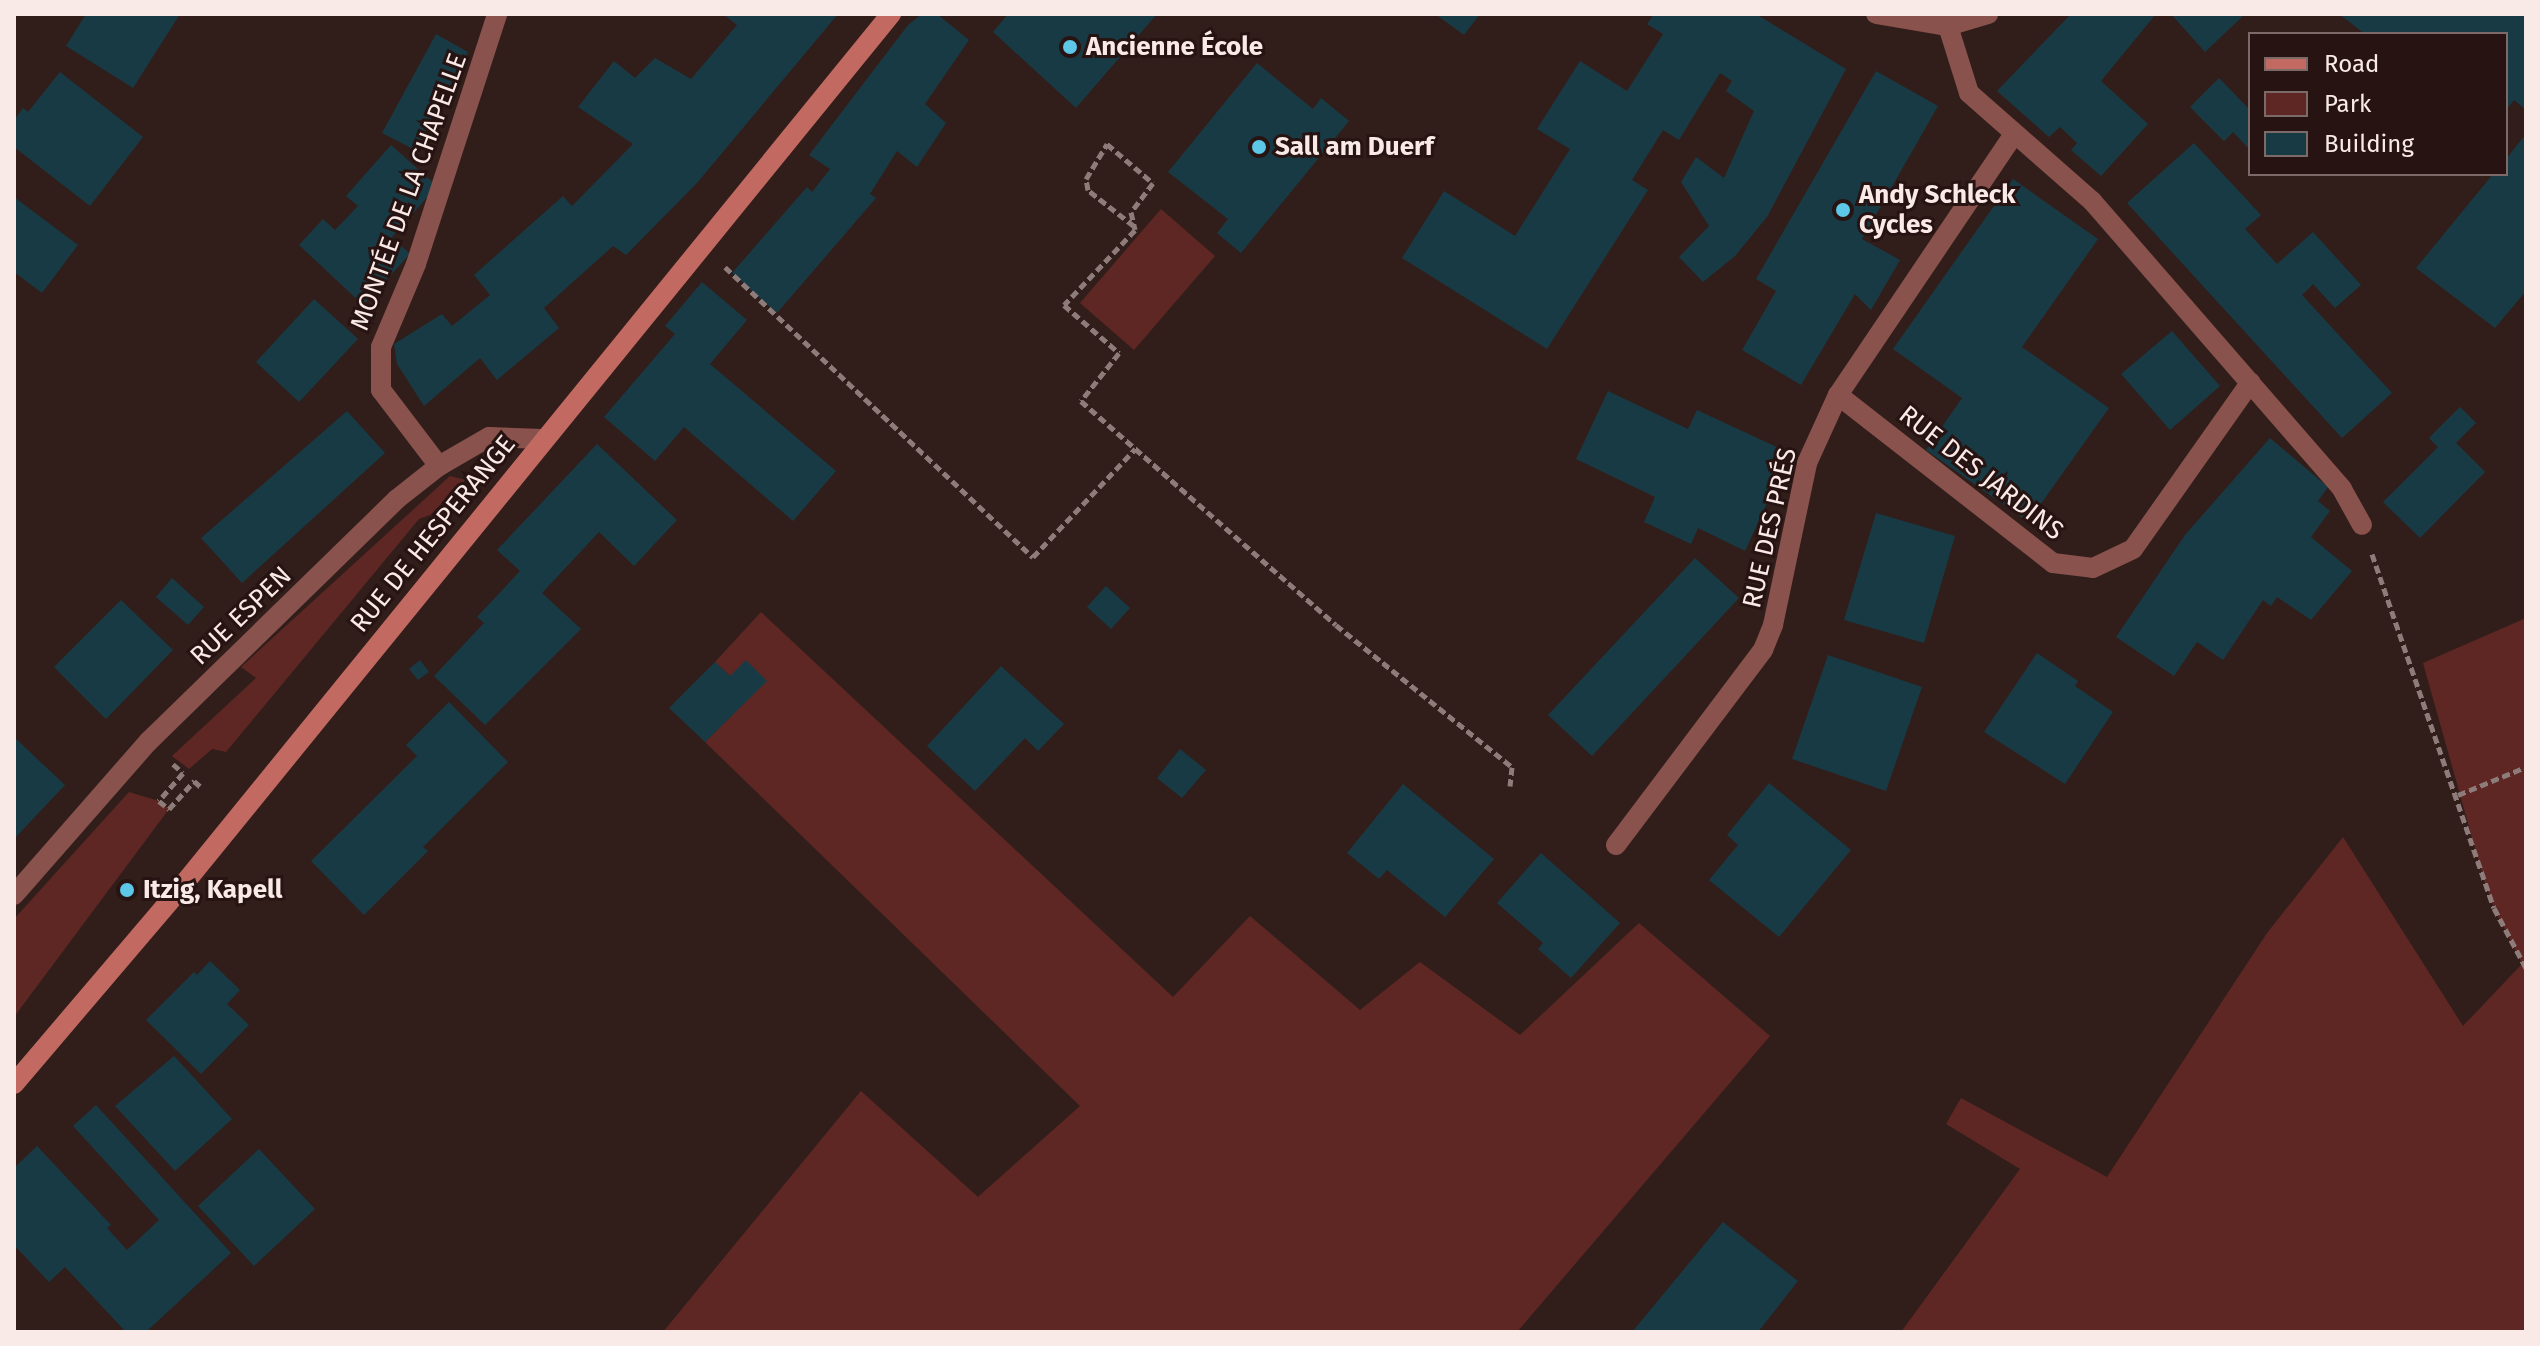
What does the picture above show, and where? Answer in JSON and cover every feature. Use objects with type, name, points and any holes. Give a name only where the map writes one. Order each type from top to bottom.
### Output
[{"type":"main road","name":"RUE DE HESPERANGE","points":[[14,1084],[174,896],[542,439],[891,14]]},
{"type":"street","name":"MONTÉE DE LA CHAPELLE","points":[[439,466],[381,390],[381,347],[416,264],[497,14]]},
{"type":"street","points":[[1876,14],[1948,26],[1988,14]]},
{"type":"street","points":[[1948,26],[1969,93],[2092,201],[2342,489],[2362,525]]},
{"type":"street","name":"RUE DES PRÉS","points":[[1616,845],[1763,650],[1773,625],[1807,463],[1838,395],[2014,134]]},
{"type":"street","name":"RUE DES JARDINS","points":[[1838,395],[2053,563],[2093,568],[2133,549],[2251,382]]},
{"type":"street","name":"RUE ESPEN","points":[[14,895],[148,742],[397,499],[439,466],[489,437],[542,439]]},
{"type":"path","points":[[1134,226],[1088,190],[1086,179],[1107,144],[1153,183],[1131,212],[1135,230],[1064,305],[1119,353],[1081,401],[1336,625],[1512,767],[1510,786]]},
{"type":"path","points":[[716,259],[1033,557],[1135,449]]},
{"type":"path","points":[[2362,525],[2458,795],[2494,908],[2526,968]]},
{"type":"path","points":[[148,742],[183,773],[159,801],[169,809],[194,781],[202,788]]},
{"type":"path","points":[[2458,795],[2526,767]]},
{"type":"green space","points":[[1161,209],[1215,256],[1134,350],[1080,303]]},
{"type":"green space","points":[[450,476],[465,480],[430,515],[419,519],[226,752],[212,749],[189,769],[172,756],[256,678],[241,667]]},
{"type":"green space","points":[[761,612],[1173,997],[1250,916],[1360,1010],[1420,962],[1520,1035],[1639,923],[1770,1036],[1517,1332],[663,1332],[861,1091],[978,1197],[1080,1106],[705,742],[766,681],[730,676],[715,662]]},
{"type":"green space","points":[[2526,618],[2526,1332],[1901,1332],[2020,1169],[1946,1124],[1961,1098],[2107,1177],[2267,933],[2343,837],[2463,1026],[2522,964],[2494,908],[2484,880],[2423,663]]},
{"type":"green space","points":[[129,792],[159,801],[169,809],[14,1017],[14,919]]},
{"type":"building","points":[[86,14],[180,14],[133,88],[66,46]]},
{"type":"building","points":[[723,14],[838,14],[697,183],[626,255],[613,246],[544,308],[559,328],[497,380],[480,358],[424,406],[397,364],[394,344],[442,314],[452,326],[490,295],[474,275],[563,196],[572,206],[633,144],[578,107],[614,61],[635,78],[655,58],[691,79],[737,25]]},
{"type":"building","points":[[922,14],[937,14],[969,40],[925,104],[946,123],[917,167],[897,151],[870,194],[876,198],[777,313],[732,273],[807,187],[812,192],[830,169],[809,155],[908,25]]},
{"type":"building","name":"Ancienne École","points":[[1008,14],[1157,14],[1076,108],[993,32]]},
{"type":"building","points":[[1435,14],[1480,14],[1464,35]]},
{"type":"building","points":[[1654,14],[1756,14],[1846,69],[1767,217],[1735,256],[1703,282],[1679,257],[1709,226],[1681,182],[1696,157],[1724,178],[1754,111],[1726,91],[1732,81],[1720,73],[1679,140],[1663,130],[1632,180],[1648,190],[1547,349],[1402,258],[1444,191],[1515,236],[1570,149],[1537,129],[1580,61],[1627,91],[1663,34],[1647,24]]},
{"type":"building","points":[[2071,14],[2156,14],[2101,81],[2148,124],[2101,176],[2071,150],[2077,143],[2060,127],[2049,137],[1997,91]]},
{"type":"building","points":[[2171,14],[2245,14],[2205,52]]},
{"type":"building","points":[[2339,14],[2526,14],[2526,110],[2514,100],[2508,108],[2508,32],[2362,32]]},
{"type":"building","points":[[436,34],[468,52],[415,150],[382,133]]},
{"type":"building","name":"Sall am Duerf","points":[[1257,63],[1313,109],[1321,98],[1349,121],[1241,253],[1217,233],[1228,219],[1168,172]]},
{"type":"building","points":[[1876,71],[1938,106],[1862,239],[1900,260],[1871,310],[1855,294],[1801,385],[1742,350],[1776,291],[1756,279]]},
{"type":"building","points":[[60,72],[143,137],[90,206],[14,147],[14,120],[23,108],[28,112]]},
{"type":"building","points":[[2219,78],[2248,108],[2248,148],[2233,132],[2224,141],[2190,107]]},
{"type":"building","points":[[2526,134],[2526,291],[2495,328],[2416,268],[2491,176],[2508,176],[2508,156]]},
{"type":"building","points":[[2194,143],[2261,215],[2245,229],[2277,264],[2313,232],[2361,285],[2335,308],[2313,284],[2302,295],[2392,393],[2342,438],[2127,203]]},
{"type":"building","points":[[391,145],[437,186],[392,237],[410,254],[363,305],[299,245],[323,219],[335,230],[358,206],[346,196]]},
{"type":"building","points":[[2013,179],[2098,239],[2022,347],[2109,408],[2028,522],[1926,450],[1962,398],[1893,349]]},
{"type":"building","points":[[14,197],[78,245],[42,293],[14,272]]},
{"type":"building","points":[[702,282],[747,320],[710,364],[836,471],[793,521],[684,427],[655,461],[604,417],[675,334],[665,326]]},
{"type":"building","points":[[314,299],[358,339],[299,402],[256,362]]},
{"type":"building","points":[[2172,331],[2220,386],[2170,430],[2121,374]]},
{"type":"building","points":[[1608,391],[1688,429],[1697,410],[1790,453],[1745,551],[1698,528],[1691,544],[1644,522],[1655,497],[1576,459]]},
{"type":"building","points":[[2460,407],[2476,423],[2456,443],[2485,472],[2420,538],[2383,502],[2438,447],[2429,438]]},
{"type":"building","points":[[347,411],[385,453],[242,583],[201,538]]},
{"type":"building","points":[[2270,438],[2328,487],[2318,501],[2330,511],[2311,537],[2352,571],[2311,620],[2277,597],[2271,606],[2263,600],[2223,660],[2197,642],[2174,676],[2116,637],[2185,535]]},
{"type":"building","points":[[597,444],[677,520],[634,566],[599,532],[542,593],[581,629],[485,725],[434,676],[484,623],[477,617],[520,571],[497,550]]},
{"type":"building","points":[[1876,513],[1955,536],[1924,643],[1844,620]]},
{"type":"building","points":[[1695,558],[1739,598],[1592,756],[1548,715]]},
{"type":"building","points":[[172,578],[204,607],[188,625],[156,597]]},
{"type":"building","points":[[1106,586],[1130,608],[1111,629],[1087,607]]},
{"type":"building","points":[[121,600],[173,650],[106,719],[54,667]]},
{"type":"building","points":[[2037,653],[2078,681],[2075,686],[2113,712],[2065,784],[1984,732]]},
{"type":"building","points":[[1828,655],[1922,687],[1886,791],[1792,759]]},
{"type":"building","points":[[420,660],[429,672],[418,680],[409,669]]},
{"type":"building","points":[[746,660],[767,681],[705,742],[669,708],[715,662],[730,676]]},
{"type":"building","points":[[1001,666],[1064,724],[1038,751],[1025,738],[975,791],[927,746]]},
{"type":"building","points":[[449,702],[508,762],[423,847],[428,851],[364,915],[311,861],[417,756],[406,745]]},
{"type":"building","points":[[14,737],[65,785],[14,839]]},
{"type":"building","points":[[1180,749],[1206,770],[1182,798],[1157,778]]},
{"type":"building","points":[[1769,783],[1851,850],[1779,937],[1709,880],[1738,845],[1727,835]]},
{"type":"building","points":[[1403,784],[1494,859],[1445,917],[1387,870],[1379,879],[1347,853]]},
{"type":"building","points":[[1541,853],[1620,923],[1571,978],[1538,949],[1543,943],[1497,903]]},
{"type":"building","points":[[210,961],[240,990],[227,1004],[249,1025],[201,1074],[146,1020],[194,972],[197,975]]},
{"type":"building","points":[[174,1056],[232,1119],[175,1171],[115,1106]]},
{"type":"building","points":[[96,1105],[231,1253],[146,1332],[126,1332],[65,1267],[49,1282],[14,1245],[14,1168],[37,1146],[111,1225],[107,1228],[127,1250],[159,1220],[73,1126]]},
{"type":"building","points":[[259,1149],[315,1209],[254,1266],[198,1206]]},
{"type":"building","points":[[1723,1222],[1798,1281],[1758,1332],[1632,1332]]},
{"type":"place","name":"Ancienne École","points":[[1070,47]]},
{"type":"place","name":"Sall am Duerf","points":[[1259,147]]},
{"type":"place","name":"Andy Schleck Cycles","points":[[1843,210]]},
{"type":"place","name":"Itzig, Kapell","points":[[127,890]]}]
